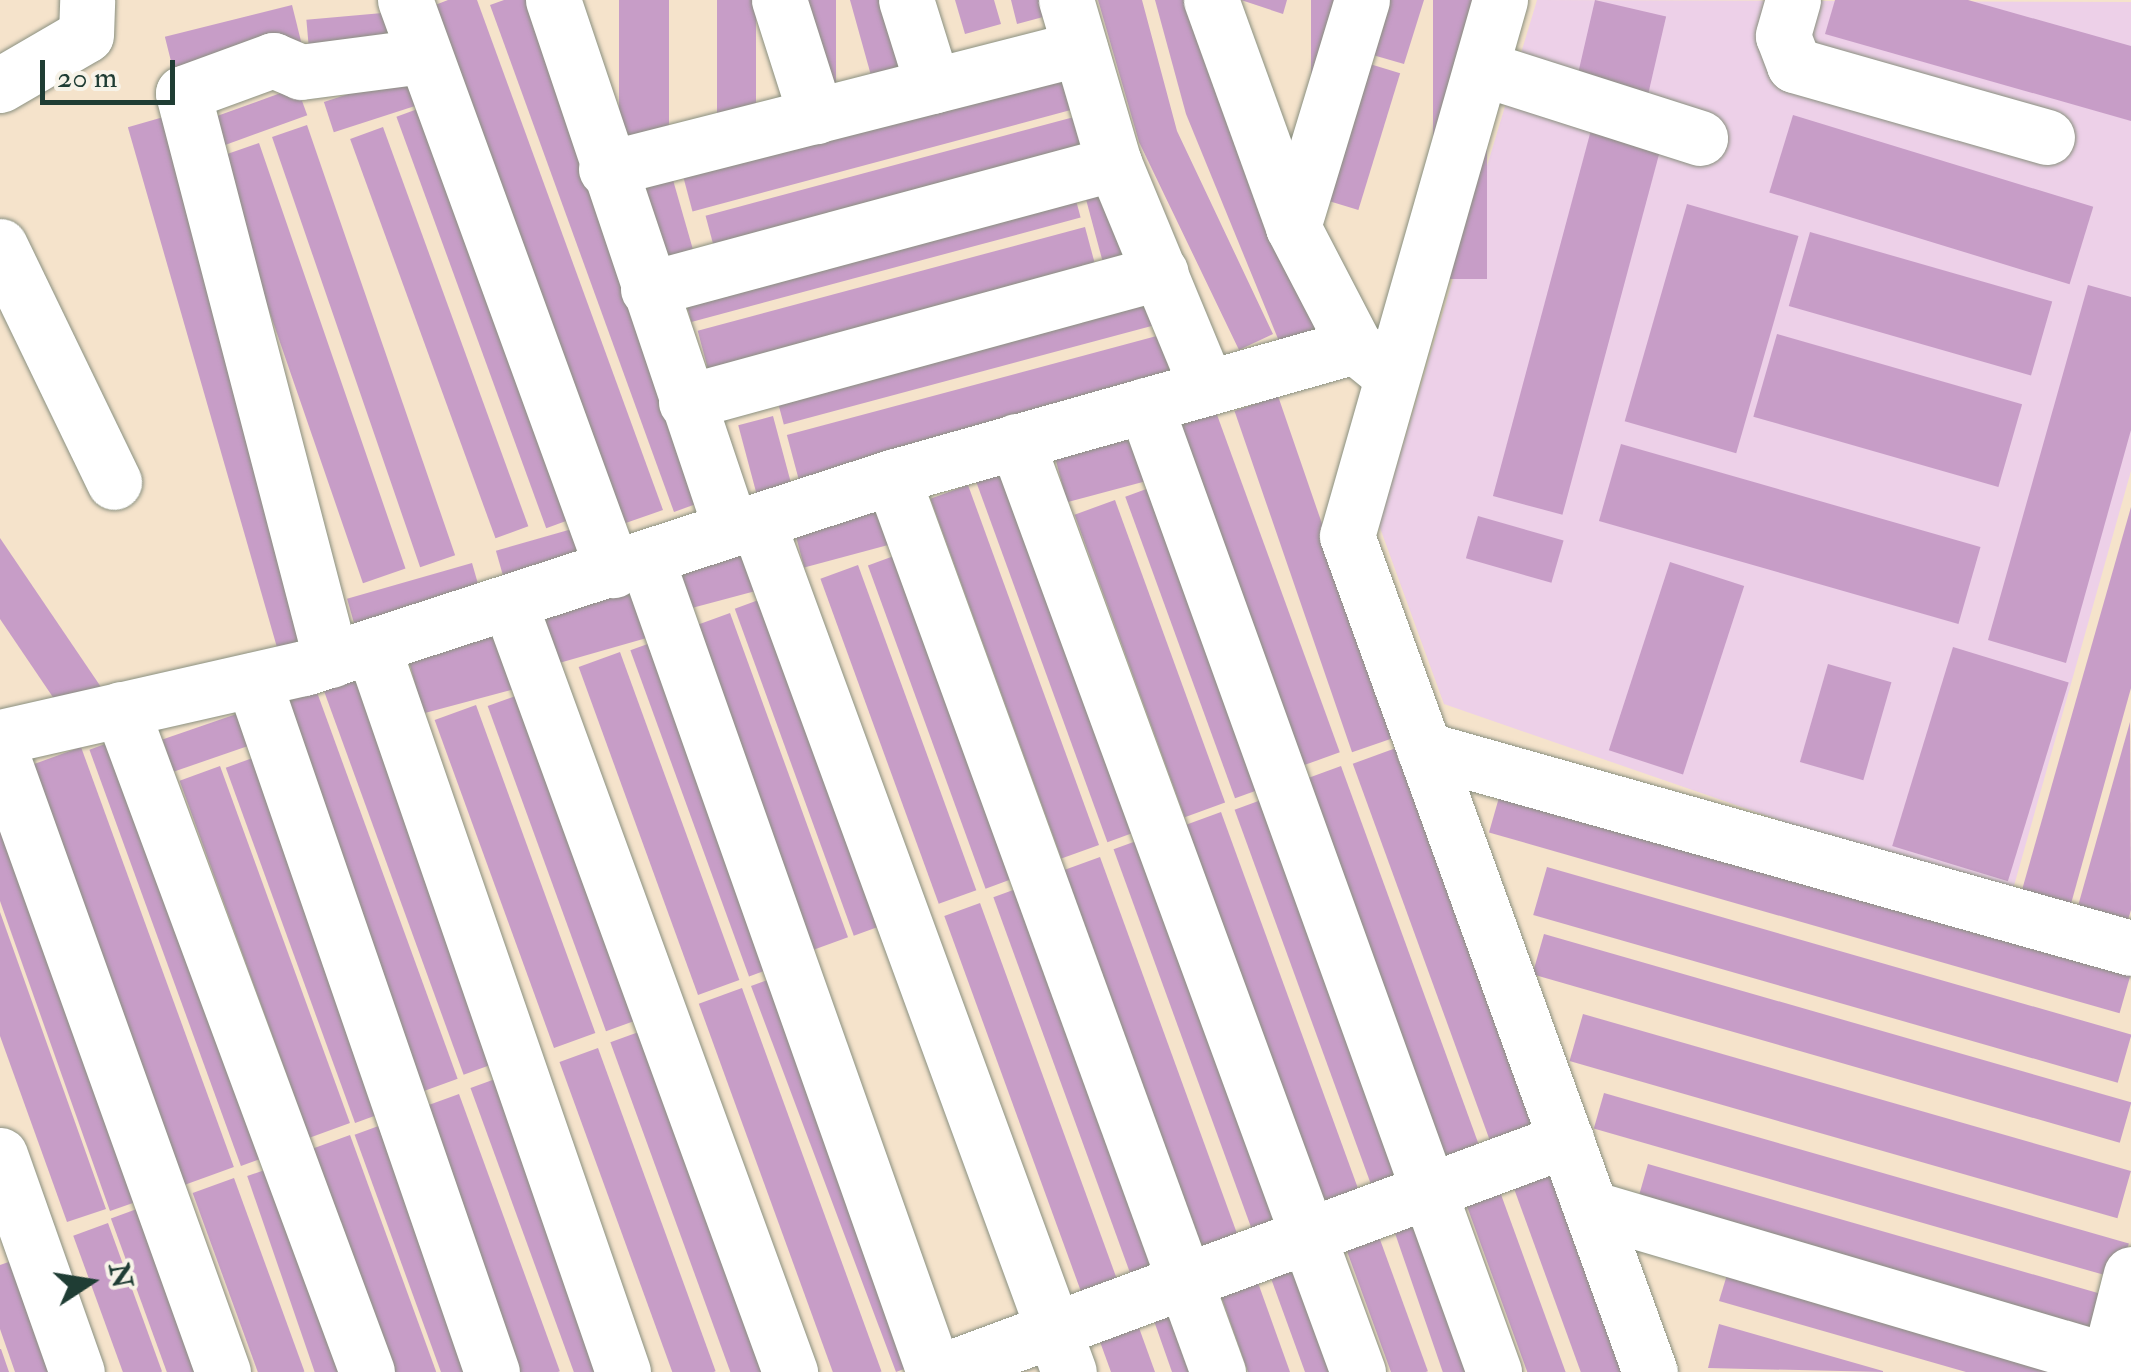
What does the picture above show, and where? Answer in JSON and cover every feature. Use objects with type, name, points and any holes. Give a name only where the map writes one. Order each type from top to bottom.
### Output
[{"type":"street","points":[[405,0],[422,56],[629,564],[936,1372],[1062,1351],[1187,1281],[1566,1140]]},
{"type":"street","points":[[554,0],[606,170],[686,402],[744,525],[1062,1351]]},
{"type":"street","points":[[779,0],[816,116]]},
{"type":"street","points":[[906,0],[933,86]]},
{"type":"street","points":[[1293,227],[1362,0]]},
{"type":"street","points":[[1500,0],[1481,68],[1374,362],[1346,536],[1650,1372]]},
{"type":"street","points":[[1794,0],[1783,36],[1794,65],[2047,138]]},
{"type":"street","points":[[1212,1],[1293,227],[1374,362]]},
{"type":"street","points":[[0,85],[87,17]]},
{"type":"street","points":[[606,170],[933,86],[1073,24],[1114,163],[1207,387]]},
{"type":"street","points":[[422,56],[301,72],[273,60],[182,93],[352,654],[623,1372]]},
{"type":"street","points":[[1481,68],[1700,138]]},
{"type":"street","points":[[648,289],[1114,163]]},
{"type":"street","points":[[0,246],[114,482]]},
{"type":"street","points":[[686,402],[1160,272]]},
{"type":"street","points":[[222,1372],[6,730],[122,710],[352,654],[892,477],[1207,387],[1374,362]]},
{"type":"street","points":[[1145,405],[1494,1372]]},
{"type":"street","points":[[1016,441],[1358,1372]]},
{"type":"street","points":[[892,477],[1218,1372]]},
{"type":"street","points":[[510,605],[790,1372]]},
{"type":"street","points":[[253,680],[492,1372]]},
{"type":"street","points":[[122,710],[366,1372]]},
{"type":"street","points":[[1424,749],[2131,948]]},
{"type":"street","points":[[0,1154],[78,1372]]},
{"type":"street","points":[[1591,1208],[2108,1366],[2131,1274]]},
{"type":"shaded area","points":[[1537,0],[2131,2],[2131,471],[2010,900],[1444,704],[1379,525]]},
{"type":"building","points":[[448,0],[477,0],[663,510],[620,525],[430,7]]},
{"type":"building","points":[[504,0],[537,0],[718,496],[674,512],[490,5]]},
{"type":"building","points":[[619,0],[669,0],[669,136],[619,136]]},
{"type":"building","points":[[717,0],[756,0],[756,124],[717,124]]},
{"type":"building","points":[[799,0],[836,0],[836,101],[799,101]]},
{"type":"building","points":[[850,0],[895,0],[913,67],[872,79]]},
{"type":"building","points":[[955,0],[994,0],[1001,24],[965,34]]},
{"type":"building","points":[[1011,0],[1054,0],[1058,13],[1017,24]]},
{"type":"building","points":[[1098,0],[1142,0],[1177,131],[1273,334],[1239,350],[1139,142]]},
{"type":"building","points":[[1155,0],[1198,0],[1327,332],[1283,351],[1186,114]]},
{"type":"building","points":[[1241,0],[1287,0],[1283,14]]},
{"type":"building","points":[[1311,0],[1343,0],[1343,121],[1311,121]]},
{"type":"building","points":[[1375,0],[1424,0],[1404,64],[1359,51]]},
{"type":"building","points":[[1433,0],[1487,0],[1487,279],[1433,279]]},
{"type":"building","points":[[1595,0],[1666,16],[1648,94],[1577,78]]},
{"type":"building","points":[[1835,0],[1968,0],[2131,46],[2131,121],[1825,34]]},
{"type":"building","points":[[292,5],[303,49],[176,80],[165,37]]},
{"type":"building","points":[[405,11],[408,45],[309,53],[306,20]]},
{"type":"building","points":[[1072,59],[1085,106],[693,211],[680,164]]},
{"type":"building","points":[[1360,61],[1400,73],[1358,210],[1318,198]]},
{"type":"building","points":[[419,71],[429,101],[334,132],[324,102]]},
{"type":"building","points":[[297,87],[307,115],[222,146],[211,118]]},
{"type":"building","points":[[434,103],[584,515],[546,528],[396,117]]},
{"type":"building","points":[[1089,113],[1100,155],[717,257],[706,216]]},
{"type":"building","points":[[174,114],[325,642],[279,655],[128,127]]},
{"type":"building","points":[[1793,115],[2093,207],[2070,284],[1769,192]]},
{"type":"building","points":[[307,125],[455,555],[420,567],[272,137]]},
{"type":"building","points":[[383,127],[528,526],[495,538],[350,139]]},
{"type":"building","points":[[1591,130],[1661,149],[1562,515],[1493,496]]},
{"type":"building","points":[[259,143],[406,568],[363,583],[216,158]]},
{"type":"building","points":[[667,159],[698,266],[665,275],[634,168]]},
{"type":"building","points":[[1111,169],[1138,271],[1108,280],[1080,177]]},
{"type":"building","points":[[1070,178],[1081,218],[691,322],[681,282]]},
{"type":"building","points":[[1687,204],[1799,236],[1736,453],[1625,421]]},
{"type":"building","points":[[1085,227],[1096,268],[709,371],[698,331]]},
{"type":"building","points":[[1810,232],[2052,301],[2031,375],[1789,306]]},
{"type":"building","points":[[1161,279],[1172,321],[784,425],[773,383]]},
{"type":"building","points":[[2088,285],[2131,297],[2131,430],[2066,663],[1988,640]]},
{"type":"building","points":[[1179,330],[1191,374],[799,480],[787,435]]},
{"type":"building","points":[[1777,334],[2022,404],[1998,487],[1753,417]]},
{"type":"building","points":[[1278,396],[1396,737],[1352,752],[1235,411]]},
{"type":"building","points":[[1216,412],[1340,752],[1302,766],[1178,426]]},
{"type":"building","points":[[773,416],[793,492],[759,502],[738,425]]},
{"type":"building","points":[[1144,434],[1156,478],[1067,502],[1055,458]]},
{"type":"building","points":[[1621,444],[1981,547],[1958,624],[1599,521]]},
{"type":"building","points":[[1018,465],[1150,827],[1107,842],[976,480]]},
{"type":"building","points":[[1160,484],[1270,786],[1235,798],[1125,497]]},
{"type":"building","points":[[968,485],[1099,845],[1061,859],[930,499]]},
{"type":"building","points":[[898,500],[909,540],[804,568],[794,528]]},
{"type":"building","points":[[1115,500],[1225,803],[1185,817],[1075,515]]},
{"type":"building","points":[[2131,507],[2131,688],[2069,911],[2020,897]]},
{"type":"building","points":[[1478,516],[1564,541],[1551,583],[1466,558]]},
{"type":"building","points":[[593,523],[603,558],[506,585],[496,551]]},
{"type":"building","points":[[756,536],[770,587],[674,613],[660,562]]},
{"type":"building","points":[[0,538],[103,690],[65,715],[0,619]]},
{"type":"building","points":[[913,549],[1031,872],[986,889],[868,565]]},
{"type":"building","points":[[1670,562],[1744,586],[1683,774],[1609,750]]},
{"type":"building","points":[[472,563],[482,598],[357,633],[347,599]]},
{"type":"building","points":[[858,565],[976,890],[939,904],[820,579]]},
{"type":"building","points":[[638,578],[655,636],[547,667],[530,609]]},
{"type":"building","points":[[778,593],[897,920],[854,936],[735,609]]},
{"type":"building","points":[[730,613],[848,937],[809,951],[691,627]]},
{"type":"building","points":[[514,628],[529,685],[423,713],[408,656]]},
{"type":"building","points":[[667,637],[786,963],[749,976],[630,650]]},
{"type":"building","points":[[1953,647],[2069,682],[2008,881],[1892,846]]},
{"type":"building","points":[[620,652],[739,980],[698,995],[579,667]]},
{"type":"building","points":[[1828,664],[1891,682],[1863,780],[1800,762]]},
{"type":"building","points":[[371,671],[512,1057],[464,1075],[323,688]]},
{"type":"building","points":[[314,684],[458,1079],[417,1093],[274,699]]},
{"type":"building","points":[[529,691],[647,1016],[606,1031],[488,706]]},
{"type":"building","points":[[476,705],[595,1033],[554,1048],[435,720]]},
{"type":"building","points":[[257,707],[268,739],[174,772],[162,740]]},
{"type":"building","points":[[2130,722],[2131,910],[2128,920],[2078,906]]},
{"type":"building","points":[[127,736],[279,1152],[241,1166],[89,750]]},
{"type":"building","points":[[81,747],[234,1167],[185,1185],[32,765]]},
{"type":"building","points":[[1396,748],[1537,1135],[1494,1151],[1353,764]]},
{"type":"building","points":[[269,752],[398,1107],[355,1123],[226,768]]},
{"type":"building","points":[[220,766],[350,1123],[310,1138],[180,781]]},
{"type":"building","points":[[1341,766],[1482,1152],[1444,1166],[1303,780]]},
{"type":"building","points":[[0,767],[153,1196],[110,1211],[0,901]]},
{"type":"building","points":[[1500,794],[2131,975],[2120,1013],[1489,832]]},
{"type":"building","points":[[1275,795],[1415,1179],[1374,1194],[1235,810]]},
{"type":"building","points":[[1221,812],[1362,1198],[1324,1212],[1183,826]]},
{"type":"building","points":[[1153,835],[1296,1228],[1256,1242],[1114,849]]},
{"type":"building","points":[[1100,857],[1241,1244],[1205,1257],[1064,870]]},
{"type":"building","points":[[1547,867],[2131,1034],[2118,1083],[1533,915]]},
{"type":"building","points":[[1030,884],[1173,1276],[1136,1289],[993,897]]},
{"type":"building","points":[[980,903],[1120,1287],[1084,1300],[944,916]]},
{"type":"building","points":[[0,912],[106,1209],[67,1222],[0,1036]]},
{"type":"building","points":[[1544,934],[2131,1102],[2120,1143],[1532,974]]},
{"type":"building","points":[[784,974],[923,1362],[896,1372],[751,986]]},
{"type":"building","points":[[742,988],[882,1371],[833,1372],[699,1004]]},
{"type":"building","points":[[1583,1014],[2131,1171],[2117,1218],[1569,1061]]},
{"type":"building","points":[[647,1029],[771,1371],[730,1372],[610,1042]]},
{"type":"building","points":[[598,1048],[716,1371],[672,1372],[559,1062]]},
{"type":"building","points":[[509,1074],[617,1371],[574,1372],[470,1088]]},
{"type":"building","points":[[1604,1093],[2129,1243],[2119,1279],[1594,1129]]},
{"type":"building","points":[[459,1094],[560,1371],[513,1372],[418,1109]]},
{"type":"building","points":[[395,1120],[487,1372],[441,1372],[355,1135]]},
{"type":"building","points":[[350,1135],[436,1372],[391,1372],[310,1150]]},
{"type":"building","points":[[285,1163],[357,1372],[315,1372],[247,1176]]},
{"type":"building","points":[[1648,1164],[2115,1298],[2100,1350],[1633,1216]]},
{"type":"building","points":[[1553,1170],[1626,1371],[1581,1372],[1513,1185]]},
{"type":"building","points":[[234,1178],[304,1372],[258,1372],[193,1193]]},
{"type":"building","points":[[1499,1189],[1566,1372],[1527,1372],[1465,1201]]},
{"type":"building","points":[[156,1202],[218,1372],[167,1372],[111,1218]]},
{"type":"building","points":[[1430,1212],[1485,1372],[1443,1372],[1392,1225]]},
{"type":"building","points":[[108,1223],[162,1371],[123,1372],[73,1236]]},
{"type":"building","points":[[1378,1234],[1428,1371],[1391,1372],[1345,1246]]},
{"type":"building","points":[[23,1257],[64,1372],[15,1372],[0,1329],[0,1265]]},
{"type":"building","points":[[1311,1258],[1352,1372],[1305,1372],[1269,1273]]},
{"type":"building","points":[[1730,1265],[2058,1372],[1966,1372],[1719,1301]]},
{"type":"building","points":[[1257,1280],[1290,1372],[1248,1372],[1220,1293]]},
{"type":"building","points":[[1189,1305],[1213,1372],[1172,1372],[1153,1318]]},
{"type":"building","points":[[1719,1324],[1883,1371],[1883,1372],[1708,1368]]},
{"type":"building","points":[[1138,1325],[1155,1372],[1111,1372],[1099,1339]]},
{"type":"building","points":[[1,1349],[9,1372],[0,1372]]}]
